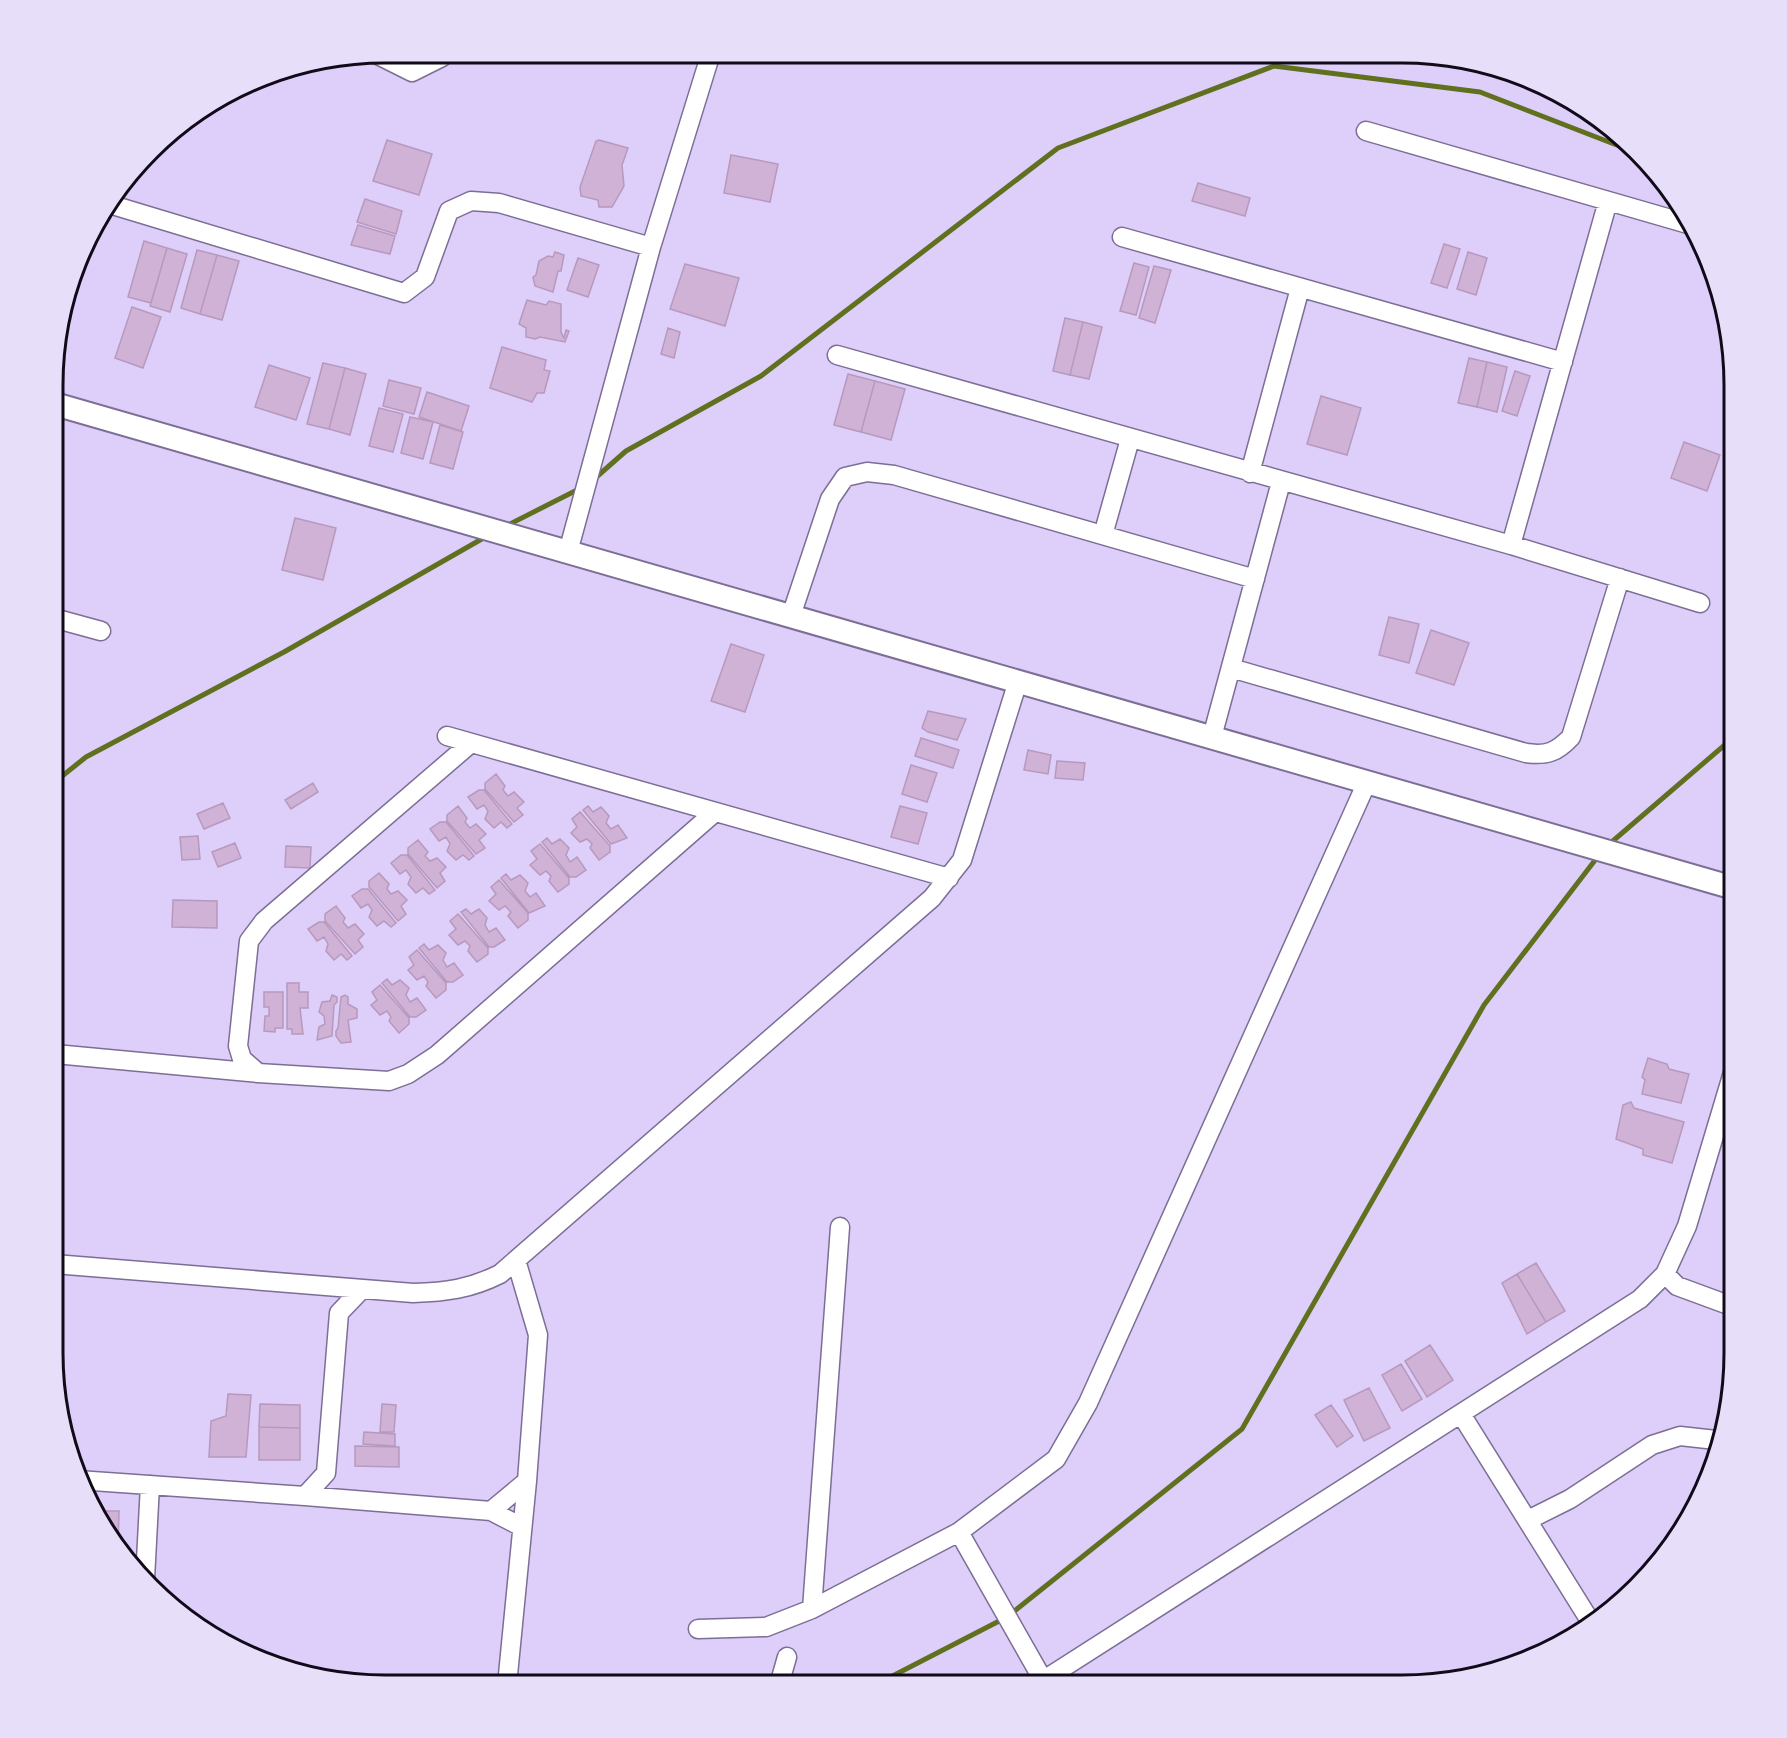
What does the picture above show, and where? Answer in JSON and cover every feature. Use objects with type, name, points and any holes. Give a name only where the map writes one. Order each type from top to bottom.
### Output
[{"type":"street","points":[[394,63],[412,72],[430,63]]},
{"type":"street","points":[[568,552],[651,247],[708,63]]},
{"type":"street","points":[[1366,131],[1680,222]]},
{"type":"street","points":[[117,206],[404,293],[425,277],[449,212],[471,201],[499,204],[651,247]]},
{"type":"street","points":[[1511,545],[1608,201]]},
{"type":"street","points":[[1122,237],[1563,362]]},
{"type":"street","points":[[1250,473],[1300,288]]},
{"type":"street","points":[[837,355],[1511,545],[1700,603]]},
{"type":"street","points":[[63,406],[1724,885]]},
{"type":"street","points":[[1103,536],[1130,439]]},
{"type":"street","points":[[791,616],[830,499],[845,477],[867,472],[894,475],[1255,579]]},
{"type":"street","points":[[1212,738],[1281,482]]},
{"type":"street","points":[[1231,668],[1526,753],[1543,755],[1559,750],[1571,737],[1620,578]]},
{"type":"street","points":[[63,621],[101,631]]},
{"type":"street","points":[[63,1265],[362,1289],[450,1292],[474,1287],[491,1278],[516,1260],[932,898],[962,860],[1018,681]]},
{"type":"street","points":[[447,736],[949,878]]},
{"type":"street","points":[[258,1073],[242,1059],[238,1046],[249,941],[264,921],[471,743]]},
{"type":"street","points":[[698,1629],[766,1627],[812,1609],[959,1532],[1056,1459],[1088,1403],[1367,782]]},
{"type":"street","points":[[63,1055],[258,1073],[389,1081],[408,1074],[437,1055],[715,812]]},
{"type":"street","points":[[1053,1675],[1640,1299],[1665,1274],[1687,1226],[1724,1119]]},
{"type":"street","points":[[812,1609],[840,1227]]},
{"type":"street","points":[[508,1675],[527,1480],[538,1335],[516,1260]]},
{"type":"street","points":[[1665,1274],[1677,1286],[1724,1303]]},
{"type":"street","points":[[337,1498],[326,1473],[339,1313],[362,1289]]},
{"type":"street","points":[[1461,1414],[1587,1616]]},
{"type":"street","points":[[1528,1521],[1570,1499],[1652,1445],[1680,1436],[1711,1444]]},
{"type":"street","points":[[305,1496],[326,1473]]},
{"type":"street","points":[[491,1511],[527,1480]]},
{"type":"street","points":[[90,1481],[491,1511],[522,1527]]},
{"type":"street","points":[[146,1568],[150,1485]]},
{"type":"street","points":[[959,1532],[1036,1675]]},
{"type":"street","points":[[782,1675],[787,1657]]},
{"type":"building","points":[[387,140],[432,154],[419,195],[373,181]]},
{"type":"building","points":[[596,141],[628,148],[622,165],[624,186],[612,207],[599,207],[598,200],[581,196],[580,187]]},
{"type":"building","points":[[731,155],[778,164],[770,202],[724,193]]},
{"type":"building","points":[[1198,183],[1250,198],[1245,216],[1192,201]]},
{"type":"building","points":[[365,199],[402,211],[396,234],[357,222]]},
{"type":"building","points":[[358,225],[395,236],[390,254],[351,245]]},
{"type":"building","points":[[144,241],[167,248],[151,303],[128,297]]},
{"type":"building","points":[[1444,244],[1460,249],[1447,288],[1431,283]]},
{"type":"building","points":[[167,248],[187,254],[170,312],[150,306]]},
{"type":"building","points":[[197,250],[217,255],[200,314],[181,308]]},
{"type":"building","points":[[555,252],[564,255],[553,292],[535,286],[533,277],[536,275],[539,261],[548,256],[553,257]]},
{"type":"building","points":[[1468,252],[1487,258],[1476,295],[1457,289]]},
{"type":"building","points":[[217,255],[239,261],[222,320],[200,314]]},
{"type":"building","points":[[578,258],[599,265],[588,297],[567,290]]},
{"type":"building","points":[[1134,263],[1149,267],[1136,315],[1120,311]]},
{"type":"building","points":[[685,264],[739,278],[725,326],[670,309]]},
{"type":"building","points":[[1154,266],[1171,270],[1155,323],[1139,318]]},
{"type":"building","points":[[527,300],[546,305],[549,301],[561,304],[561,332],[564,338],[566,330],[569,331],[565,342],[526,337],[526,328],[519,324]]},
{"type":"building","points":[[132,307],[161,317],[143,368],[115,358]]},
{"type":"building","points":[[1065,318],[1083,322],[1070,375],[1053,371]]},
{"type":"building","points":[[1083,322],[1102,327],[1089,379],[1070,375]]},
{"type":"building","points":[[668,328],[680,332],[674,358],[661,354]]},
{"type":"building","points":[[502,347],[546,360],[544,370],[550,371],[544,393],[537,393],[532,402],[490,388]]},
{"type":"building","points":[[1469,358],[1487,362],[1477,407],[1458,403]]},
{"type":"building","points":[[1487,362],[1507,367],[1497,412],[1477,407]]},
{"type":"building","points":[[323,363],[345,368],[329,429],[307,424]]},
{"type":"building","points":[[269,365],[310,378],[296,420],[255,407]]},
{"type":"building","points":[[345,368],[366,374],[350,435],[329,429]]},
{"type":"building","points":[[1515,371],[1530,376],[1517,416],[1502,411]]},
{"type":"building","points":[[848,374],[875,381],[861,432],[834,425]]},
{"type":"building","points":[[389,380],[421,388],[414,414],[383,406]]},
{"type":"building","points":[[875,381],[905,389],[891,440],[861,432]]},
{"type":"building","points":[[427,392],[469,406],[461,431],[419,417]]},
{"type":"building","points":[[1321,396],[1361,408],[1347,455],[1307,444]]},
{"type":"building","points":[[379,408],[403,414],[393,452],[369,446]]},
{"type":"building","points":[[410,417],[433,422],[423,459],[401,453]]},
{"type":"building","points":[[440,425],[463,432],[453,469],[430,463]]},
{"type":"building","points":[[1684,442],[1720,455],[1707,491],[1671,478]]},
{"type":"building","points":[[295,518],[336,528],[323,580],[282,570]]},
{"type":"building","points":[[1389,617],[1419,624],[1409,663],[1379,655]]},
{"type":"building","points":[[1431,630],[1469,643],[1454,685],[1416,673]]},
{"type":"building","points":[[731,644],[764,655],[745,712],[711,701]]},
{"type":"building","points":[[928,711],[966,719],[957,740],[928,732],[922,728]]},
{"type":"building","points":[[921,738],[959,750],[953,768],[915,756]]},
{"type":"building","points":[[1028,750],[1051,755],[1048,774],[1024,770]]},
{"type":"building","points":[[1057,761],[1085,763],[1083,780],[1055,778]]},
{"type":"building","points":[[911,765],[937,773],[927,802],[902,794]]},
{"type":"building","points":[[496,774],[505,786],[503,790],[508,796],[514,792],[524,802],[517,808],[523,815],[514,822],[485,789],[485,783]]},
{"type":"building","points":[[313,783],[318,792],[291,809],[285,800]]},
{"type":"building","points":[[479,790],[484,790],[512,824],[507,828],[501,822],[494,828],[485,819],[488,811],[484,805],[477,809],[468,797]]},
{"type":"building","points":[[223,803],[230,818],[204,829],[197,814]]},
{"type":"building","points":[[458,806],[467,818],[465,822],[470,828],[476,824],[486,834],[479,840],[485,848],[476,854],[447,821],[447,815]]},
{"type":"building","points":[[588,806],[593,812],[601,807],[609,816],[606,823],[611,829],[618,825],[627,838],[611,844],[583,810]]},
{"type":"building","points":[[900,806],[927,813],[918,844],[891,837]]},
{"type":"building","points":[[580,812],[610,846],[610,852],[599,860],[590,848],[592,844],[587,839],[580,842],[571,833],[577,827],[572,819]]},
{"type":"building","points":[[440,822],[446,822],[474,856],[469,860],[463,855],[456,860],[447,851],[450,844],[446,837],[439,841],[430,829]]},
{"type":"building","points":[[198,836],[200,859],[182,860],[180,837]]},
{"type":"building","points":[[547,838],[552,844],[560,839],[569,848],[566,855],[570,862],[577,857],[586,870],[576,877],[570,877],[542,842]]},
{"type":"building","points":[[418,840],[428,852],[425,856],[430,861],[437,858],[446,867],[440,873],[445,881],[437,888],[408,854],[408,848]]},
{"type":"building","points":[[235,843],[241,858],[218,867],[212,852]]},
{"type":"building","points":[[540,844],[569,878],[569,884],[558,892],[549,881],[551,876],[546,871],[540,875],[530,865],[537,859],[531,851]]},
{"type":"building","points":[[286,846],[311,847],[310,868],[285,867]]},
{"type":"building","points":[[401,855],[407,855],[435,890],[429,894],[423,888],[416,893],[408,884],[411,877],[406,870],[400,874],[391,863]]},
{"type":"building","points":[[379,873],[389,884],[387,889],[391,894],[398,891],[407,900],[401,906],[406,914],[398,921],[369,887],[369,881]]},
{"type":"building","points":[[506,874],[511,880],[520,875],[528,883],[525,891],[530,897],[536,893],[545,906],[529,913],[501,878]]},
{"type":"building","points":[[499,880],[528,913],[528,920],[518,928],[508,916],[511,912],[505,906],[499,910],[489,901],[496,894],[491,887]]},
{"type":"building","points":[[362,889],[368,889],[396,923],[391,927],[384,921],[377,926],[369,917],[372,910],[368,904],[361,908],[352,896]]},
{"type":"building","points":[[173,900],[217,901],[217,928],[172,927]]},
{"type":"building","points":[[336,906],[345,918],[343,922],[348,928],[355,924],[364,934],[358,940],[363,947],[355,954],[325,921],[325,914]]},
{"type":"building","points":[[466,909],[471,914],[479,909],[487,918],[485,925],[489,932],[496,928],[505,940],[494,947],[489,947],[461,912]]},
{"type":"building","points":[[458,914],[488,948],[488,954],[477,962],[468,951],[470,946],[465,941],[458,945],[449,935],[456,929],[450,921]]},
{"type":"building","points":[[319,922],[324,922],[352,956],[347,960],[341,954],[334,960],[326,951],[328,944],[324,937],[317,941],[308,929]]},
{"type":"building","points":[[424,944],[429,950],[438,945],[446,953],[443,960],[447,967],[454,963],[463,975],[453,982],[447,982],[419,948]]},
{"type":"building","points":[[417,950],[446,983],[446,990],[436,998],[426,986],[428,982],[424,976],[417,980],[408,970],[414,965],[409,957]]},
{"type":"building","points":[[387,979],[392,985],[400,980],[409,988],[406,995],[410,1002],[417,998],[426,1010],[416,1017],[410,1017],[382,983]]},
{"type":"building","points":[[287,983],[299,983],[299,992],[308,992],[308,1008],[300,1008],[303,1034],[292,1034],[292,1029],[287,1029]]},
{"type":"building","points":[[380,985],[409,1018],[409,1024],[399,1033],[389,1021],[391,1017],[387,1011],[380,1015],[371,1005],[377,1000],[372,992]]},
{"type":"building","points":[[264,992],[283,992],[283,1028],[275,1028],[275,1032],[264,1031],[265,1016],[269,1016],[269,1007],[264,1007]]},
{"type":"building","points":[[332,995],[337,997],[337,1002],[334,1005],[332,1036],[317,1040],[319,1027],[325,1024],[324,1016],[319,1012],[322,1002],[330,1001]]},
{"type":"building","points":[[345,995],[348,997],[348,1004],[357,1009],[357,1018],[348,1020],[351,1042],[341,1043],[336,1036],[336,1031],[341,997]]},
{"type":"building","points":[[1648,1058],[1667,1064],[1669,1069],[1689,1074],[1681,1103],[1642,1094],[1645,1080],[1642,1077]]},
{"type":"building","points":[[1631,1102],[1634,1108],[1684,1122],[1672,1163],[1643,1155],[1643,1149],[1616,1139],[1623,1105]]},
{"type":"building","points":[[1536,1263],[1565,1311],[1546,1322],[1517,1274]]},
{"type":"building","points":[[1517,1274],[1546,1322],[1527,1334],[1502,1283]]},
{"type":"building","points":[[1430,1345],[1453,1380],[1427,1397],[1405,1361]]},
{"type":"building","points":[[1401,1364],[1422,1399],[1402,1411],[1382,1375]]},
{"type":"building","points":[[1369,1388],[1390,1428],[1364,1441],[1344,1400]]},
{"type":"building","points":[[228,1394],[251,1395],[246,1457],[209,1457],[211,1421],[226,1416]]},
{"type":"building","points":[[260,1404],[300,1405],[300,1428],[259,1427]]},
{"type":"building","points":[[382,1404],[396,1405],[394,1432],[380,1432]]},
{"type":"building","points":[[1331,1405],[1353,1436],[1337,1447],[1315,1415]]},
{"type":"building","points":[[259,1427],[300,1428],[300,1460],[259,1460]]},
{"type":"building","points":[[364,1432],[395,1434],[395,1446],[363,1444]]},
{"type":"building","points":[[355,1446],[399,1447],[399,1467],[355,1466]]},
{"type":"building","points":[[104,1511],[119,1511],[118,1534]]},
{"type":"waterway","points":[[593,480],[626,451],[761,376],[1058,148],[1274,66],[1480,92],[1616,145]]},
{"type":"waterway","points":[[506,526],[581,488]]},
{"type":"waterway","points":[[63,775],[86,757],[284,652],[487,536]]},
{"type":"waterway","points":[[1607,846],[1724,746]]},
{"type":"waterway","points":[[894,1675],[1007,1617],[1242,1429],[1484,1005],[1599,855]]}]
